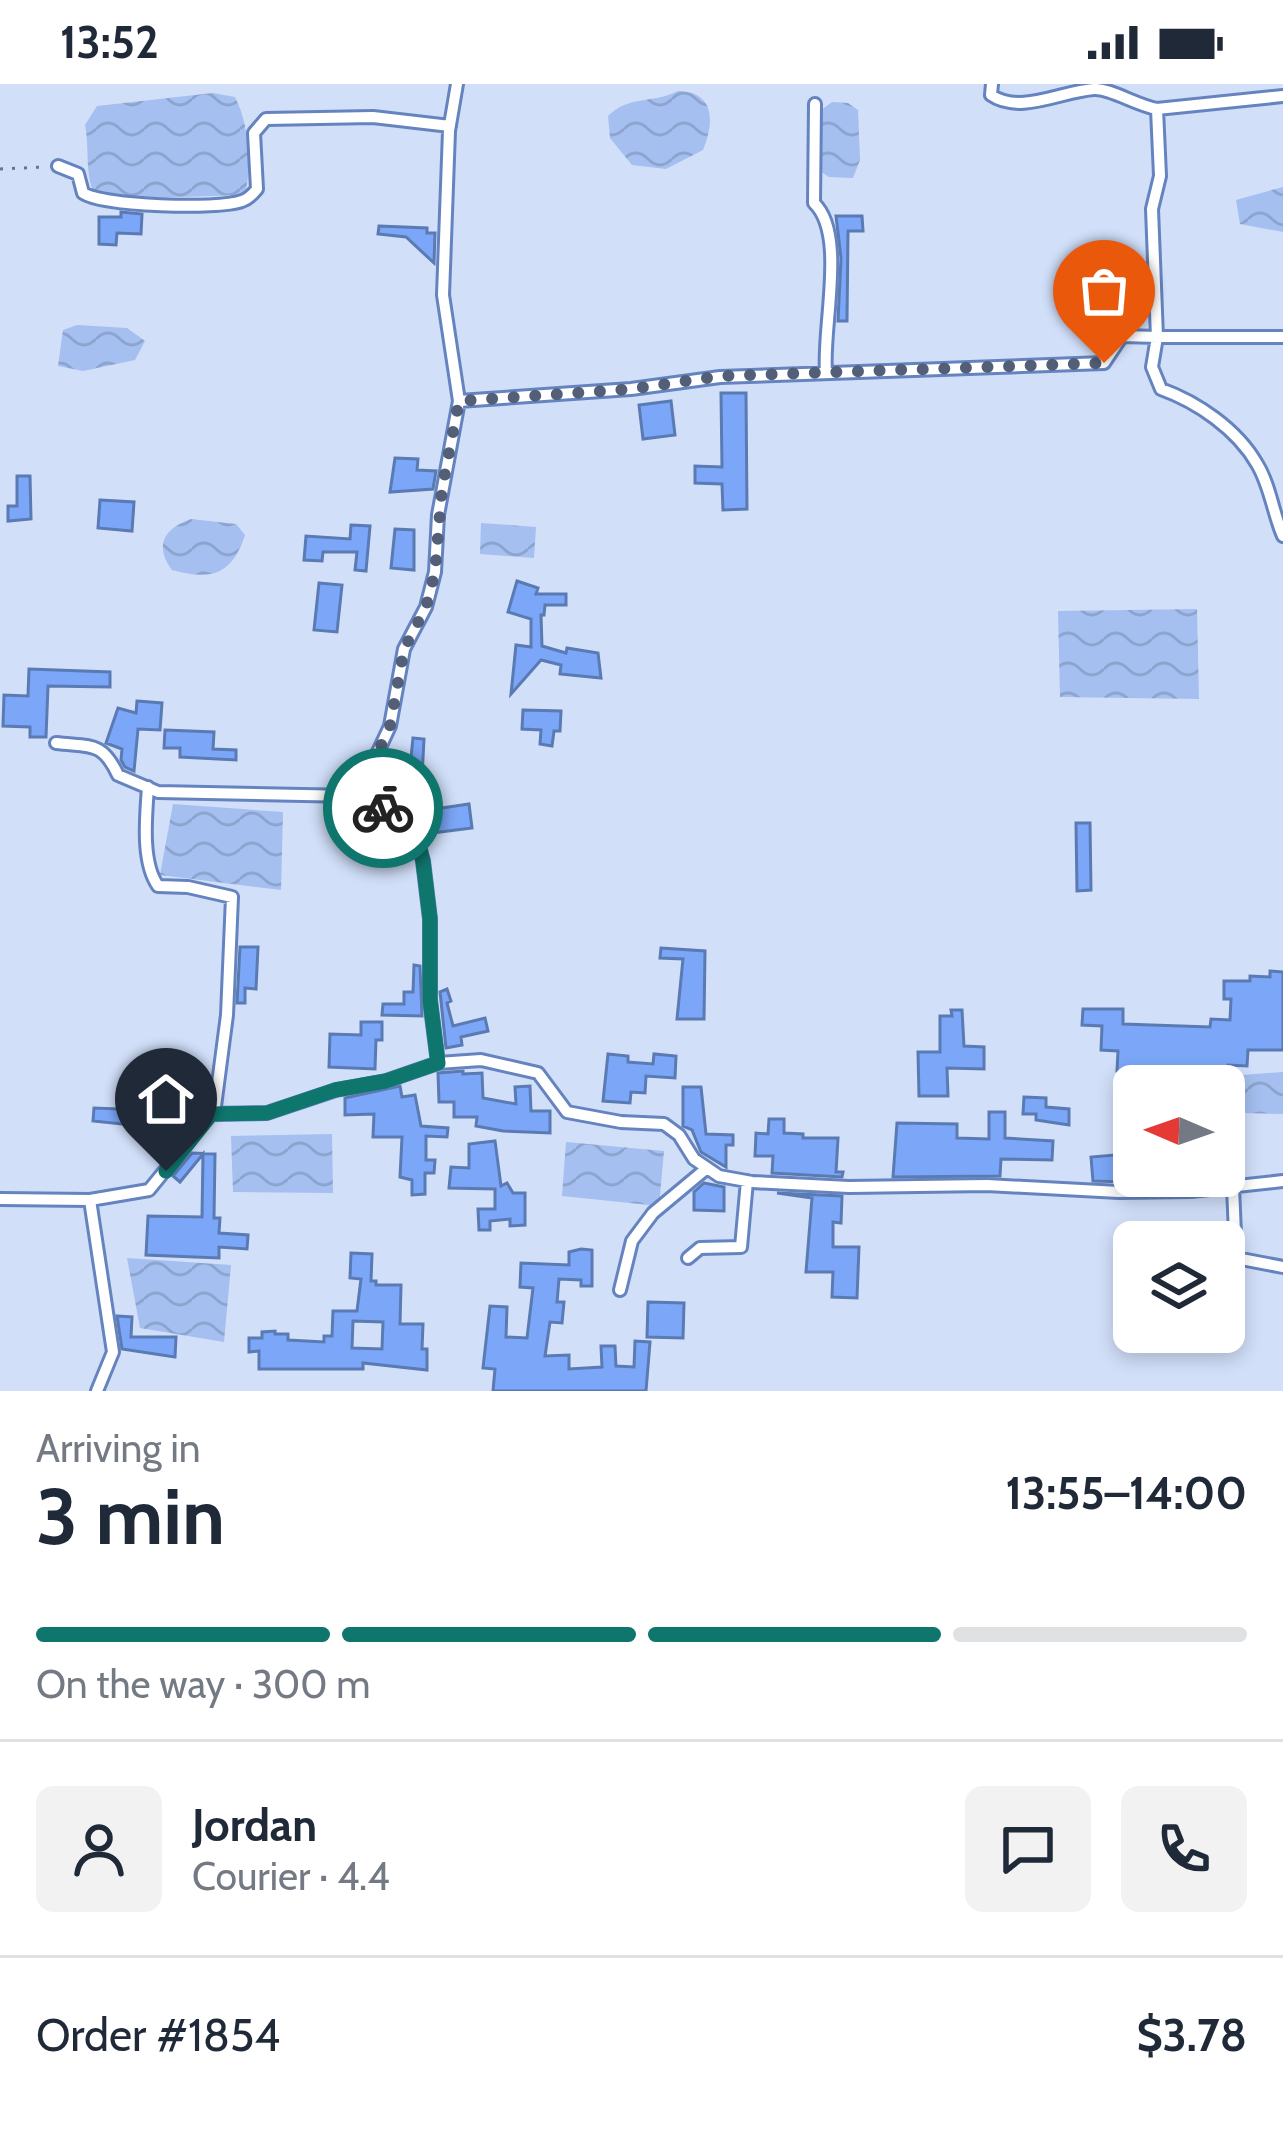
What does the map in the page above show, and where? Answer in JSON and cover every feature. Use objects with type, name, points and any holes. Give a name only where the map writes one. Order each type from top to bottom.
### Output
[{"type":"street","points":[[438,1063],[423,861],[417,839],[381,806],[377,754],[390,726],[404,649],[426,607],[435,572],[442,489],[459,401],[443,295],[450,126],[457,84]]},
{"type":"street","points":[[992,84],[991,95],[1009,103],[1092,89],[1157,109],[1283,96]]},
{"type":"street","points":[[815,104],[814,203],[826,214],[832,248],[826,372]]},
{"type":"street","points":[[1157,109],[1160,176],[1152,209],[1156,337],[1152,367],[1160,388],[1181,396],[1226,427],[1258,464],[1283,536]]},
{"type":"street","points":[[58,166],[78,174],[83,193],[96,201],[187,206],[232,202],[245,200],[257,190],[254,133],[266,119],[373,117],[450,126]]},
{"type":"street","points":[[459,401],[631,389],[720,376],[1104,363],[1122,336],[1283,337]]},
{"type":"street","points":[[56,742],[96,748],[111,756],[118,775],[158,792],[379,792]]},
{"type":"street","points":[[0,1199],[89,1200],[149,1190],[214,1114],[227,1015],[232,897],[158,886],[152,876],[147,838],[148,788]]},
{"type":"street","points":[[214,1114],[267,1113],[438,1063],[482,1060],[538,1072],[567,1112],[664,1124],[679,1135],[694,1159],[718,1176],[747,1181],[1113,1192]]},
{"type":"street","points":[[620,1290],[632,1241],[652,1213],[707,1168]]},
{"type":"street","points":[[688,1258],[700,1248],[741,1247],[747,1181]]},
{"type":"street","points":[[1245,1186],[1283,1181]]},
{"type":"street","points":[[1233,1197],[1236,1258],[1283,1267]]},
{"type":"street","points":[[89,1200],[113,1352],[97,1391]]},
{"type":"path","points":[[0,170],[58,166]]},
{"type":"water","points":[[678,91],[706,103],[710,120],[703,150],[666,169],[632,165],[610,138],[608,116],[624,105]]},
{"type":"water","points":[[213,93],[235,97],[240,108],[248,145],[245,195],[95,196],[85,125],[97,106]]},
{"type":"water","points":[[832,102],[848,103],[858,110],[860,160],[853,178],[829,177],[817,169],[820,111]]},
{"type":"water","points":[[1283,187],[1283,232],[1240,224],[1236,200]]},
{"type":"water","points":[[77,325],[127,328],[145,341],[135,360],[83,371],[58,366],[63,330]]},
{"type":"water","points":[[191,519],[236,524],[245,535],[234,559],[218,572],[198,575],[172,570],[167,561],[163,546],[168,533]]},
{"type":"water","points":[[481,523],[536,527],[534,558],[480,554]]},
{"type":"water","points":[[1197,609],[1199,699],[1060,697],[1058,611]]},
{"type":"water","points":[[173,804],[283,812],[281,890],[160,875]]},
{"type":"water","points":[[1283,1072],[1283,1114],[1245,1113],[1245,1075]]},
{"type":"water","points":[[332,1134],[333,1193],[233,1192],[231,1136]]},
{"type":"water","points":[[566,1142],[664,1151],[659,1206],[562,1196]]},
{"type":"water","points":[[127,1258],[231,1265],[224,1342],[140,1328]]},
{"type":"building","points":[[121,212],[142,214],[141,234],[117,233],[116,245],[99,244],[99,217],[121,217]]},
{"type":"building","points":[[836,216],[862,216],[863,231],[848,231],[847,321],[838,321],[841,258]]},
{"type":"building","points":[[379,226],[427,228],[427,233],[435,233],[434,263],[406,237],[378,234]]},
{"type":"building","points":[[721,393],[746,393],[747,509],[723,510],[722,484],[695,483],[695,466],[722,467]]},
{"type":"building","points":[[671,401],[675,435],[643,439],[639,405]]},
{"type":"building","points":[[395,458],[418,459],[417,470],[436,471],[433,489],[390,492]]},
{"type":"building","points":[[17,476],[30,476],[31,519],[8,521],[8,506],[17,506]]},
{"type":"building","points":[[100,500],[134,502],[132,531],[98,528]]},
{"type":"building","points":[[351,525],[370,526],[366,571],[355,570],[357,552],[323,552],[322,561],[304,560],[306,536],[350,539]]},
{"type":"building","points":[[395,529],[414,530],[414,570],[391,568]]},
{"type":"building","points":[[517,581],[538,588],[536,594],[566,594],[566,605],[545,605],[542,646],[566,653],[567,648],[598,653],[601,678],[560,674],[561,665],[541,660],[511,694],[516,645],[531,647],[531,619],[508,612]]},
{"type":"building","points":[[319,583],[342,585],[337,632],[314,630]]},
{"type":"building","points":[[29,669],[110,672],[110,687],[48,686],[46,737],[30,737],[30,727],[3,726],[4,695],[28,696]]},
{"type":"building","points":[[137,701],[162,703],[160,730],[138,729],[134,771],[121,760],[122,749],[106,743],[118,708],[136,713]]},
{"type":"building","points":[[523,710],[561,711],[560,731],[554,731],[552,746],[540,744],[541,730],[522,729]]},
{"type":"building","points":[[165,730],[214,732],[213,749],[236,750],[236,760],[180,757],[180,748],[164,748]]},
{"type":"building","points":[[413,738],[424,739],[421,796],[399,795],[400,776],[409,777]]},
{"type":"building","points":[[469,804],[472,828],[432,833],[428,810]]},
{"type":"building","points":[[1076,823],[1090,823],[1091,890],[1077,891]]},
{"type":"building","points":[[240,947],[258,947],[256,989],[245,988],[245,1003],[237,1003]]},
{"type":"building","points":[[661,948],[705,951],[704,1019],[677,1019],[683,959],[660,958]]},
{"type":"building","points":[[414,965],[420,966],[422,1016],[382,1015],[383,1004],[404,1004],[404,992],[413,992]]},
{"type":"building","points":[[1270,971],[1283,972],[1283,1050],[1248,1050],[1247,1066],[1117,1065],[1118,1051],[1101,1050],[1102,1026],[1082,1025],[1083,1009],[1123,1009],[1123,1024],[1210,1027],[1211,1019],[1230,1020],[1231,999],[1224,999],[1224,981],[1270,977]]},
{"type":"building","points":[[447,989],[453,1026],[485,1018],[488,1031],[461,1037],[462,1045],[446,1048],[440,992]]},
{"type":"building","points":[[951,1010],[962,1010],[964,1046],[984,1047],[984,1069],[947,1068],[948,1096],[919,1096],[918,1052],[940,1052],[940,1016],[952,1016]]},
{"type":"building","points":[[361,1022],[382,1022],[375,1069],[329,1067],[330,1034],[361,1035]]},
{"type":"building","points":[[608,1054],[653,1064],[654,1054],[676,1056],[675,1078],[646,1076],[645,1093],[631,1092],[630,1103],[603,1101]]},
{"type":"building","points":[[438,1073],[482,1073],[483,1098],[516,1104],[515,1087],[530,1086],[531,1111],[550,1111],[550,1133],[503,1131],[476,1126],[477,1117],[454,1117],[454,1102],[439,1102]]},
{"type":"building","points":[[121,1079],[142,1079],[141,1107],[152,1107],[151,1127],[93,1121],[94,1108],[119,1109]]},
{"type":"building","points":[[400,1086],[402,1097],[415,1095],[421,1126],[448,1128],[447,1137],[426,1136],[426,1160],[435,1160],[434,1173],[425,1173],[425,1194],[412,1195],[412,1180],[400,1177],[402,1137],[373,1137],[374,1114],[345,1115],[345,1098]]},
{"type":"building","points":[[683,1087],[701,1087],[706,1134],[733,1135],[733,1145],[726,1145],[726,1167],[701,1152],[692,1130],[683,1126]]},
{"type":"building","points":[[1024,1097],[1046,1098],[1046,1107],[1069,1109],[1069,1125],[1023,1114]]},
{"type":"building","points":[[989,1112],[1005,1112],[1005,1138],[1053,1141],[1052,1160],[1001,1159],[1000,1176],[893,1177],[897,1123],[957,1124],[957,1138],[989,1139]]},
{"type":"building","points":[[769,1119],[784,1119],[784,1133],[838,1138],[836,1172],[843,1172],[842,1177],[772,1173],[773,1156],[755,1156],[756,1133],[768,1134]]},
{"type":"building","points":[[495,1141],[501,1186],[507,1183],[513,1193],[525,1193],[525,1225],[510,1226],[510,1219],[490,1221],[490,1230],[479,1230],[478,1209],[495,1209],[495,1189],[449,1188],[451,1167],[469,1168],[469,1144]]},
{"type":"building","points":[[192,1153],[215,1154],[214,1218],[220,1218],[219,1233],[248,1235],[247,1249],[219,1247],[219,1258],[146,1255],[148,1216],[202,1217],[203,1154],[180,1182],[173,1176]]},
{"type":"building","points":[[1113,1155],[1113,1182],[1093,1181],[1091,1157]]},
{"type":"building","points":[[704,1183],[724,1187],[724,1211],[694,1210],[694,1192]]},
{"type":"building","points":[[777,1193],[842,1196],[841,1223],[833,1222],[833,1247],[859,1247],[857,1298],[832,1297],[833,1272],[806,1272],[812,1198]]},
{"type":"building","points":[[592,1250],[592,1286],[559,1279],[562,1323],[550,1322],[545,1356],[569,1355],[569,1369],[602,1367],[601,1346],[615,1346],[616,1366],[634,1367],[635,1341],[650,1342],[646,1391],[493,1391],[495,1369],[483,1368],[490,1306],[507,1307],[506,1337],[527,1338],[533,1288],[520,1287],[521,1263],[569,1265],[569,1252]]},
{"type":"building","points":[[351,1253],[372,1254],[371,1281],[401,1285],[400,1324],[423,1324],[427,1370],[363,1363],[363,1369],[259,1369],[259,1351],[249,1352],[249,1338],[275,1331],[288,1334],[288,1340],[324,1342],[324,1336],[332,1336],[333,1311],[357,1311],[361,1279],[350,1278]],"holes":[[[353,1321],[383,1322],[382,1349],[352,1348]]]},
{"type":"building","points":[[648,1302],[684,1303],[683,1338],[647,1337]]},
{"type":"building","points":[[117,1316],[132,1317],[131,1337],[176,1337],[175,1357],[122,1349]]},
{"type":"way so far","points":[[383,808],[377,754],[390,726],[404,649],[426,607],[435,572],[442,489],[459,401],[631,389],[720,376],[1104,363]]},
{"type":"route","points":[[166,1171],[211,1114],[267,1113],[438,1063],[423,861],[417,839],[383,808]]}]
